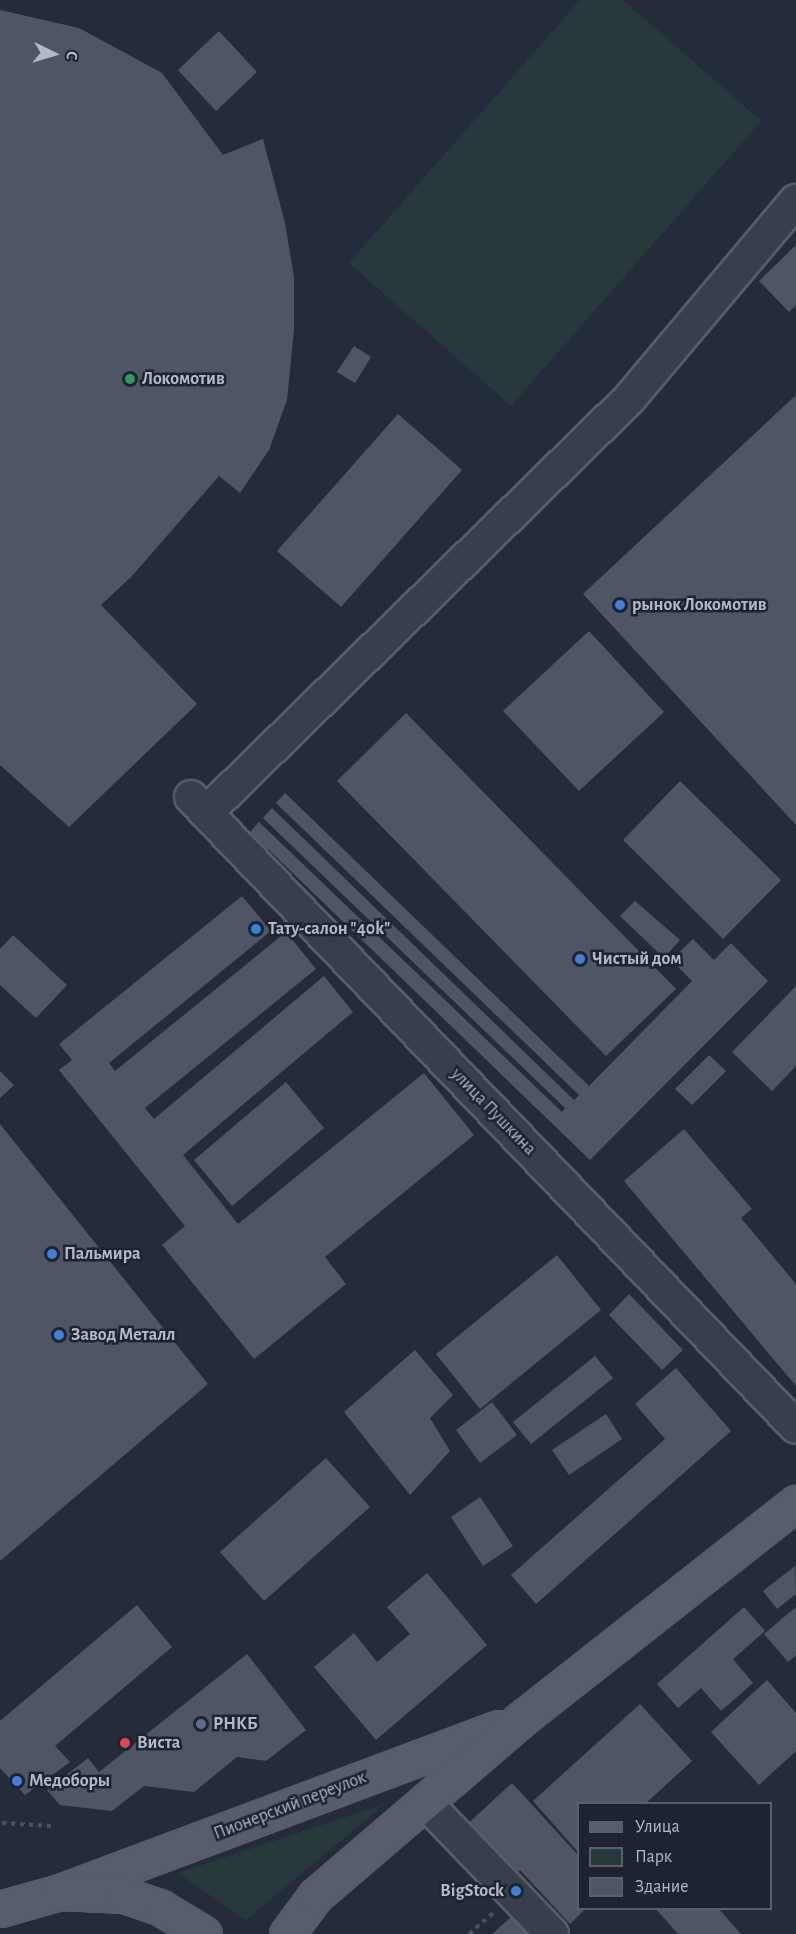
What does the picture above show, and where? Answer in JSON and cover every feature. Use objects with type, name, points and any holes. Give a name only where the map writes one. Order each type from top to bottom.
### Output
[{"type":"main road","name":"Пионерский переулок","points":[[287,1934],[315,1896],[520,1720],[796,1503]]},
{"type":"main road","name":"Пионерский переулок","points":[[60,1892],[520,1720]]},
{"type":"main road","points":[[1,1906],[60,1892],[124,1895],[161,1908],[204,1934]]},
{"type":"street","name":"улица Пушкина","points":[[796,201],[629,399],[198,805],[796,1427]]},
{"type":"street","points":[[425,1802],[552,1934]]},
{"type":"path","points":[[2,1823],[51,1826]]},
{"type":"green space","points":[[580,0],[623,0],[761,121],[511,406],[349,263]]},
{"type":"green space","points":[[385,1804],[246,1920],[178,1873]]},
{"type":"building","name":"Локомотив","points":[[0,10],[79,28],[162,73],[223,155],[263,139],[285,223],[294,277],[294,330],[287,400],[269,450],[240,493],[219,476],[132,576],[101,605],[197,704],[69,827],[0,765]]},
{"type":"building","points":[[219,31],[257,72],[216,111],[178,70]]},
{"type":"building","points":[[796,245],[796,305],[789,312],[759,281]]},
{"type":"building","points":[[354,346],[371,357],[355,383],[337,372]]},
{"type":"building","points":[[796,395],[796,825],[583,594]]},
{"type":"building","points":[[398,414],[462,470],[341,607],[277,551]]},
{"type":"building","points":[[589,631],[664,712],[579,791],[503,711]]},
{"type":"building","points":[[406,713],[676,989],[606,1056],[337,781]]},
{"type":"building","points":[[680,781],[781,880],[723,939],[623,840]]},
{"type":"building","points":[[285,793],[589,1086],[692,981],[671,960],[693,939],[714,960],[731,943],[768,981],[590,1160],[250,832],[259,822],[562,1112],[565,1108],[263,818],[272,808],[574,1100],[579,1095],[276,803]]},
{"type":"building","points":[[242,896],[271,931],[109,1063],[115,1071],[286,932],[316,969],[145,1108],[154,1119],[324,976],[353,1012],[183,1155],[238,1224],[424,1073],[474,1135],[325,1257],[346,1284],[254,1359],[162,1245],[185,1226],[59,1070],[72,1060],[59,1044]]},
{"type":"building","points":[[635,901],[680,940],[664,958],[620,916]]},
{"type":"building","points":[[13,935],[67,985],[36,1018],[0,985],[0,949]]},
{"type":"building","points":[[796,986],[796,1066],[772,1091],[732,1052]]},
{"type":"building","points":[[709,1055],[726,1071],[692,1105],[675,1089]]},
{"type":"building","points":[[0,1071],[14,1085],[0,1098]]},
{"type":"building","points":[[286,1082],[324,1128],[232,1206],[194,1160]]},
{"type":"building","name":"Пальмира","points":[[0,1124],[208,1384],[0,1561]]},
{"type":"building","points":[[684,1129],[752,1209],[741,1218],[796,1284],[796,1386],[624,1181]]},
{"type":"building","points":[[557,1255],[601,1310],[480,1409],[436,1354]]},
{"type":"building","points":[[629,1294],[683,1350],[662,1370],[609,1315]]},
{"type":"building","points":[[415,1350],[453,1395],[430,1418],[450,1451],[410,1495],[344,1412]]},
{"type":"building","points":[[595,1356],[613,1378],[531,1444],[513,1422]]},
{"type":"building","points":[[676,1368],[731,1431],[536,1604],[511,1575],[665,1439],[635,1404]]},
{"type":"building","points":[[492,1402],[517,1435],[480,1463],[456,1430]]},
{"type":"building","points":[[606,1414],[622,1439],[569,1475],[552,1450]]},
{"type":"building","points":[[326,1458],[370,1507],[264,1601],[220,1552]]},
{"type":"building","points":[[480,1497],[513,1546],[483,1566],[451,1517]]},
{"type":"building","points":[[795,1566],[796,1594],[777,1609],[763,1591]]},
{"type":"building","points":[[427,1573],[487,1645],[376,1740],[314,1667],[354,1633],[377,1662],[410,1634],[387,1607]]},
{"type":"building","points":[[137,1605],[172,1647],[55,1746],[70,1762],[25,1795],[0,1768],[0,1721]]},
{"type":"building","points":[[744,1607],[765,1631],[733,1659],[753,1683],[721,1711],[701,1688],[678,1708],[657,1684]]},
{"type":"building","points":[[796,1607],[796,1655],[788,1662],[764,1634]]},
{"type":"building","points":[[247,1654],[306,1730],[266,1761],[237,1757],[194,1792],[144,1786],[112,1811],[60,1805],[47,1790],[88,1758],[99,1772]]},
{"type":"building","points":[[767,1680],[796,1713],[796,1751],[759,1785],[711,1732]]},
{"type":"building","points":[[640,1704],[692,1761],[647,1802],[577,1802],[577,1851],[533,1801]]},
{"type":"building","points":[[512,1783],[577,1854],[577,1910],[584,1910],[570,1924],[520,1870],[511,1879],[463,1828]]},
{"type":"building","points":[[657,1910],[720,1910],[741,1934],[678,1934]]},
{"type":"building","points":[[518,1911],[538,1934],[492,1934]]},
{"type":"place","name":"Локомотив","points":[[130,379]]},
{"type":"place","name":"рынок Локомотив","points":[[620,605]]},
{"type":"place","name":"Тату-салон \"40k\"","points":[[256,929]]},
{"type":"place","name":"Чистый дом","points":[[580,959]]},
{"type":"place","name":"Пальмира","points":[[52,1254]]},
{"type":"place","name":"Завод Металл","points":[[59,1335]]},
{"type":"place","name":"РНКБ","points":[[201,1724]]},
{"type":"place","name":"Виста","points":[[125,1743]]},
{"type":"place","name":"Медоборы","points":[[17,1781]]},
{"type":"place","name":"BigStock","points":[[516,1891]]}]
